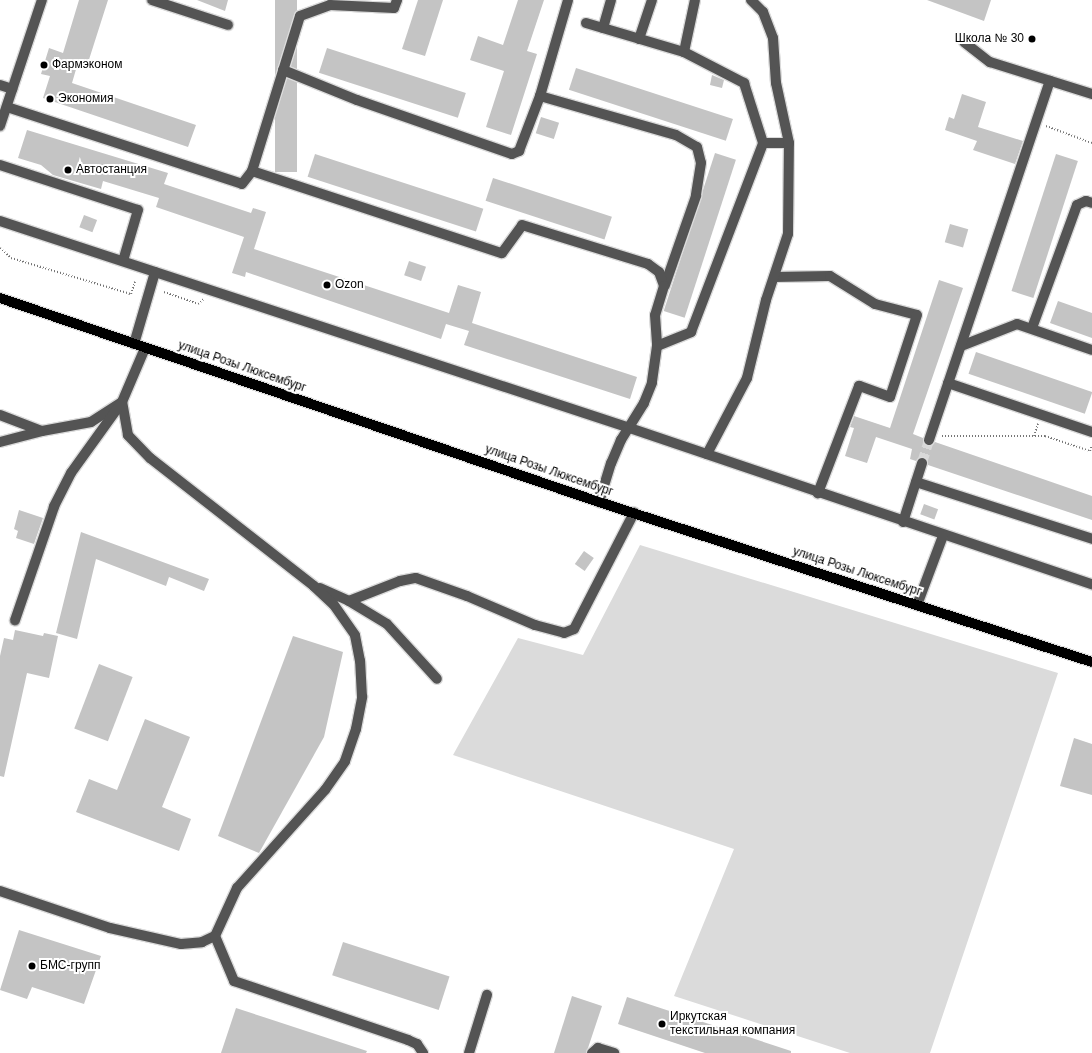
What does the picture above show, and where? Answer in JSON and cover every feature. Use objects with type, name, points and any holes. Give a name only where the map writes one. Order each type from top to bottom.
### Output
[{"type":"main road","name":"улица Розы Люксембург","points":[[0,298],[599,502],[1092,662]]},
{"type":"street","points":[[0,126],[42,0]]},
{"type":"street","points":[[152,0],[228,26]]},
{"type":"street","points":[[7,107],[242,184],[252,171],[300,16],[330,5],[394,8],[397,0]]},
{"type":"street","points":[[283,70],[357,100],[512,154],[519,151],[540,96],[568,0]]},
{"type":"street","points":[[603,28],[611,0]]},
{"type":"street","points":[[639,40],[652,0]]},
{"type":"street","points":[[684,52],[694,0]]},
{"type":"street","points":[[708,454],[747,378],[774,277],[788,234],[789,143],[776,83],[773,38],[763,12],[751,0]]},
{"type":"street","points":[[586,23],[639,40],[684,52],[744,83],[763,143],[691,332],[657,346]]},
{"type":"street","points":[[964,42],[990,62],[1092,94]]},
{"type":"street","points":[[930,438],[1050,81]]},
{"type":"street","points":[[0,85],[12,89]]},
{"type":"street","points":[[540,96],[676,135],[698,147],[701,163],[696,196],[655,315],[657,346],[652,383],[644,403],[611,463],[599,502]]},
{"type":"street","points":[[763,143],[789,143]]},
{"type":"street","points":[[0,165],[138,210],[123,261]]},
{"type":"street","points":[[252,171],[502,253],[522,225],[648,264],[659,272],[664,286]]},
{"type":"street","points":[[1032,328],[1077,205],[1086,201],[1092,202]]},
{"type":"street","points":[[0,221],[630,428],[943,536],[1092,584]]},
{"type":"street","points":[[134,344],[154,272]]},
{"type":"street","points":[[774,277],[830,276],[875,304],[916,315],[890,397],[859,386],[818,493]]},
{"type":"street","points":[[961,346],[1017,324],[1092,350]]},
{"type":"street","points":[[15,620],[61,494],[71,473],[95,443],[122,402],[145,348]]},
{"type":"street","points":[[948,383],[1092,432]]},
{"type":"street","points":[[0,442],[42,431],[91,422],[122,402]]},
{"type":"street","points":[[0,891],[110,928],[181,944],[202,942],[215,936],[237,888],[325,790],[345,761],[356,729],[362,697],[360,661],[355,635],[333,604],[314,586],[150,458],[128,434],[122,402]]},
{"type":"street","points":[[0,415],[42,431]]},
{"type":"street","points":[[903,522],[922,463]]},
{"type":"street","points":[[916,482],[1092,539]]},
{"type":"street","points":[[348,601],[400,580],[416,578],[467,596],[535,625],[564,633],[574,629],[634,513]]},
{"type":"street","points":[[917,605],[943,536]]},
{"type":"street","points":[[314,586],[348,601],[388,624],[437,679]]},
{"type":"street","points":[[215,936],[234,981],[408,1040],[417,1044],[423,1053]]},
{"type":"street","points":[[469,1053],[487,995]]},
{"type":"street","points":[[592,1053],[598,1048],[614,1053]]},
{"type":"path","points":[[1036,123],[1092,143]]},
{"type":"path","points":[[0,248],[11,258],[131,294],[135,282]]},
{"type":"path","points":[[164,292],[198,304],[206,298]]},
{"type":"path","points":[[930,438],[1045,436],[1090,452],[1092,445]]},
{"type":"shaded area","points":[[640,545],[1058,673],[930,1053],[850,1053],[674,996],[734,849],[453,755],[518,638],[583,655]]},
{"type":"building","points":[[79,0],[108,0],[86,69],[77,66],[72,83],[196,125],[188,147],[43,98],[50,76],[41,74],[49,48],[63,53]]},
{"type":"building","points":[[197,0],[228,0],[225,11]]},
{"type":"building","points":[[275,0],[297,0],[297,172],[275,172]]},
{"type":"building","points":[[418,0],[443,0],[425,56],[402,49]]},
{"type":"building","points":[[518,0],[544,0],[527,51],[537,54],[511,135],[486,127],[504,71],[470,60],[478,36],[503,45]]},
{"type":"building","points":[[927,0],[991,0],[984,21]]},
{"type":"building","points":[[327,48],[466,93],[458,118],[319,73]]},
{"type":"building","points":[[576,68],[733,119],[726,141],[569,90]]},
{"type":"building","points":[[712,75],[724,80],[722,88],[710,85]]},
{"type":"building","points":[[962,94],[986,102],[978,127],[1023,141],[1015,164],[973,150],[977,141],[945,130],[949,117],[954,119]]},
{"type":"building","points":[[541,117],[559,123],[554,139],[536,133]]},
{"type":"building","points":[[27,130],[168,173],[164,184],[251,213],[253,208],[266,212],[254,249],[449,313],[458,285],[481,292],[472,323],[637,377],[630,399],[464,345],[469,331],[446,324],[441,339],[246,272],[245,277],[232,273],[244,237],[156,207],[159,198],[103,181],[101,189],[53,175],[41,165],[18,158]]},
{"type":"building","points":[[715,153],[736,160],[685,318],[664,311]]},
{"type":"building","points":[[315,154],[483,209],[476,232],[308,177]]},
{"type":"building","points":[[1056,154],[1078,161],[1033,298],[1012,291]]},
{"type":"building","points":[[493,178],[612,217],[604,239],[486,201]]},
{"type":"building","points":[[84,215],[97,220],[92,232],[79,227]]},
{"type":"building","points":[[950,224],[968,229],[963,248],[945,242]]},
{"type":"building","points":[[409,261],[426,267],[421,281],[404,275]]},
{"type":"building","points":[[939,280],[963,288],[913,434],[923,438],[927,446],[935,442],[1092,496],[1092,520],[928,465],[924,457],[916,461],[910,459],[912,449],[876,437],[867,463],[845,456],[854,428],[850,427],[854,416],[890,428]]},
{"type":"building","points":[[1058,301],[1092,313],[1092,338],[1050,323]]},
{"type":"building","points":[[976,352],[1092,392],[1085,414],[969,374]]},
{"type":"building","points":[[924,504],[938,509],[934,519],[920,514]]},
{"type":"building","points":[[19,510],[43,518],[34,544],[16,538],[18,531],[14,529]]},
{"type":"building","points":[[81,532],[209,579],[204,591],[169,577],[166,586],[96,559],[77,639],[56,633]]},
{"type":"building","points":[[584,551],[594,558],[585,571],[575,564]]},
{"type":"building","points":[[15,630],[43,636],[44,633],[58,636],[49,678],[27,673],[4,777],[0,776],[0,656],[4,638],[13,640]]},
{"type":"building","points":[[293,636],[343,652],[324,737],[259,853],[218,836]]},
{"type":"building","points":[[99,664],[133,677],[108,741],[74,728]]},
{"type":"building","points":[[145,719],[190,737],[162,807],[191,819],[179,851],[76,812],[89,779],[117,790]]},
{"type":"building","points":[[1074,738],[1092,744],[1092,795],[1060,786]]},
{"type":"building","points":[[19,930],[101,956],[84,1004],[32,987],[27,999],[0,990]]},
{"type":"building","points":[[343,942],[450,977],[439,1010],[332,975]]},
{"type":"building","points":[[572,996],[602,1006],[586,1053],[554,1053]]},
{"type":"building","points":[[627,997],[791,1051],[791,1053],[705,1053],[618,1024]]},
{"type":"building","points":[[236,1008],[367,1051],[366,1053],[221,1053]]},
{"type":"tunnel","points":[[922,463],[929,440]]},
{"type":"place","name":"Школа № 30","points":[[1032,39]]},
{"type":"place","name":"Фармэконом","points":[[44,65]]},
{"type":"place","name":"Экономия","points":[[50,99]]},
{"type":"place","name":"Автостанция","points":[[68,170]]},
{"type":"place","name":"Ozon","points":[[327,285]]},
{"type":"place","name":"БМС-групп","points":[[32,966]]},
{"type":"place","name":"Иркутская текстильная компания","points":[[662,1024]]}]
